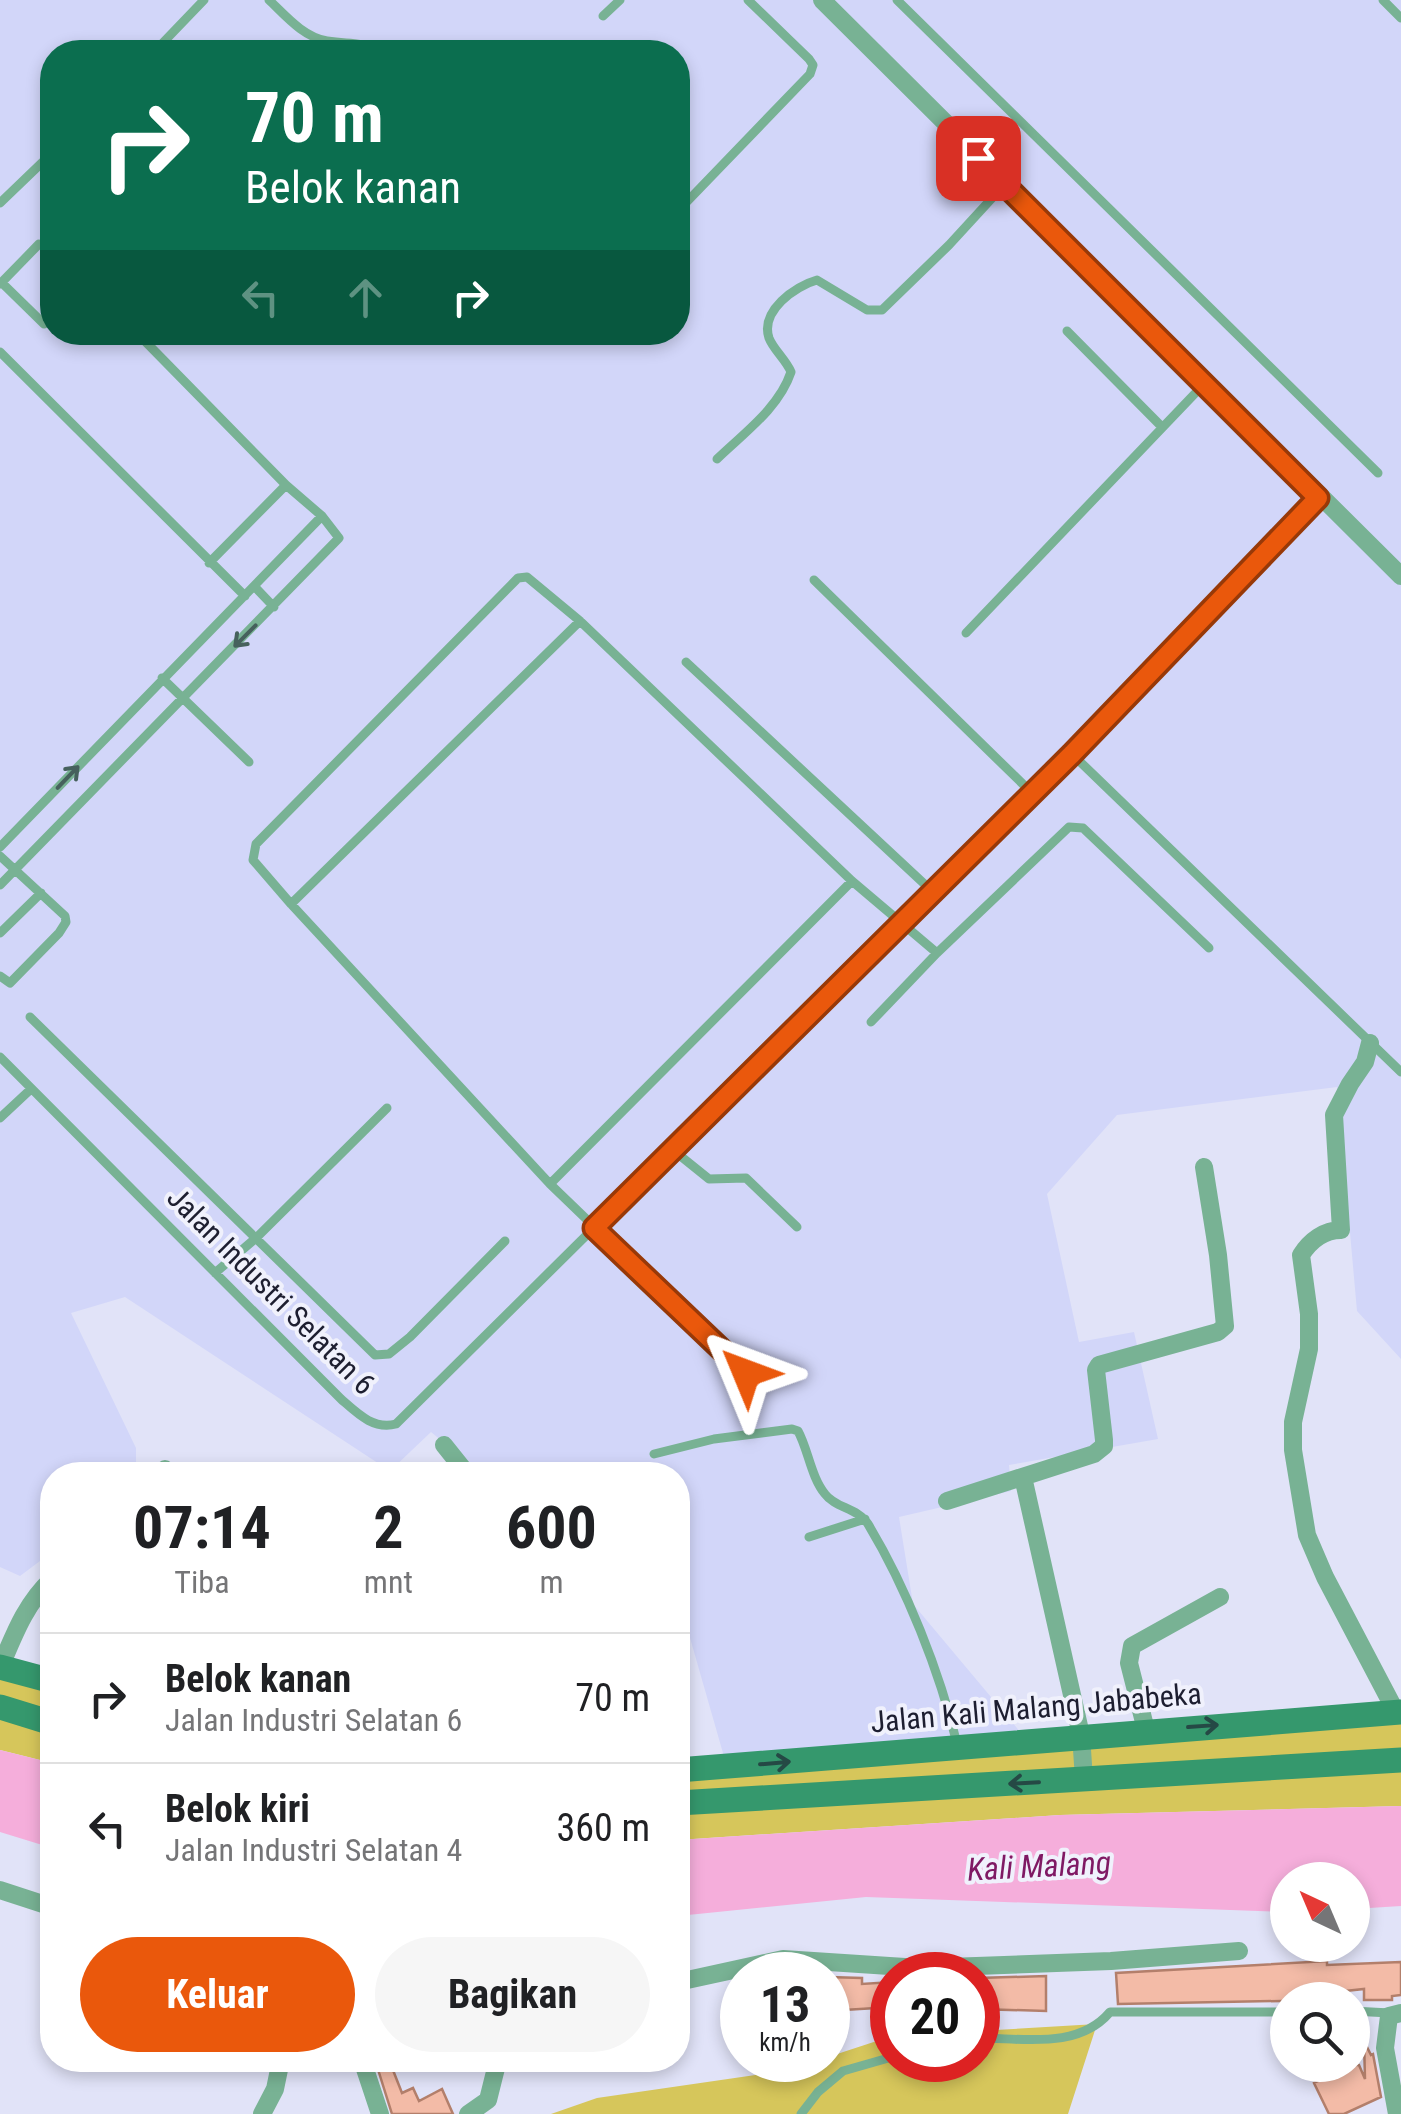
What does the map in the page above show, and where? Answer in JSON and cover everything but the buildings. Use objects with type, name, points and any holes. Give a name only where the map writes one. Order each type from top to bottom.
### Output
[{"type":"main road","points":[[0,1667],[40,1678]]},
{"type":"main road","points":[[0,1708],[40,1720]]},
{"type":"main road","name":"Jalan Kali Malang Jababeka","points":[[690,1769],[1398,1712]]},
{"type":"main road","points":[[690,1802],[1401,1760]]},
{"type":"street","points":[[822,0],[1318,498],[1401,576]]},
{"type":"street","points":[[1370,1043],[1365,1062],[1334,1116],[1341,1230],[1332,1230],[1311,1241],[1301,1255],[1310,1314],[1309,1349],[1293,1422],[1292,1450],[1307,1535],[1325,1577],[1398,1712]]},
{"type":"street","points":[[947,1501],[1094,1454],[1104,1446],[1096,1370],[1102,1363],[1218,1332],[1225,1326],[1204,1167]]},
{"type":"street","points":[[444,1445],[458,1462]]},
{"type":"street","points":[[1024,1477],[1081,1735],[1084,1779]]},
{"type":"street","points":[[0,1667],[31,1600],[40,1591]]},
{"type":"street","points":[[1146,1730],[1129,1663],[1132,1646],[1220,1597]]},
{"type":"street","points":[[0,1890],[40,1903]]},
{"type":"street","points":[[1000,1967],[1239,1951]]},
{"type":"street","points":[[690,1979],[783,1959],[870,1967]]},
{"type":"street","points":[[1397,2013],[1388,2020],[1385,2040],[1397,2114]]},
{"type":"street","points":[[262,2114],[279,2072]]},
{"type":"street","points":[[366,2072],[380,2114]]},
{"type":"street","points":[[468,2114],[488,2100],[496,2072]]},
{"type":"lane","points":[[166,40],[204,0]]},
{"type":"lane","points":[[269,0],[282,4],[305,32],[322,40]]},
{"type":"lane","points":[[603,16],[620,0]]},
{"type":"lane","points":[[690,199],[810,74],[813,66],[748,0]]},
{"type":"lane","points":[[897,0],[1378,473]]},
{"type":"lane","points":[[1383,0],[1401,18]]},
{"type":"lane","points":[[0,203],[40,165]]},
{"type":"lane","points":[[717,459],[759,419],[788,382],[791,372],[770,340],[768,326],[794,289],[817,280],[868,310],[882,310],[950,246],[1005,184]]},
{"type":"lane","points":[[40,244],[1,283],[40,320]]},
{"type":"lane","points":[[1067,331],[1162,426]]},
{"type":"lane","points":[[0,885],[339,538],[322,516],[149,345]]},
{"type":"lane","points":[[0,352],[245,596]]},
{"type":"lane","points":[[966,633],[1205,383]]},
{"type":"lane","points":[[209,562],[286,484]]},
{"type":"lane","name":"Jalan Industri Selatan 6","points":[[0,1057],[341,1399],[372,1422],[388,1426],[405,1418],[1072,754],[1318,498]]},
{"type":"lane","points":[[0,847],[322,516]]},
{"type":"lane","points":[[746,1373],[550,1184],[291,904],[253,860],[256,844],[518,578],[527,577],[580,621],[852,881],[937,953]]},
{"type":"lane","points":[[814,580],[1032,792]]},
{"type":"lane","points":[[254,586],[274,607]]},
{"type":"lane","points":[[291,904],[580,621]]},
{"type":"lane","points":[[686,662],[933,892]]},
{"type":"lane","points":[[162,678],[249,762]]},
{"type":"lane","points":[[1072,754],[1401,1072]]},
{"type":"lane","points":[[871,1022],[1069,827],[1077,826],[1209,948]]},
{"type":"lane","points":[[0,856],[65,916],[65,927],[10,983],[0,976]]},
{"type":"lane","points":[[550,1184],[852,881]]},
{"type":"lane","points":[[0,933],[41,893]]},
{"type":"lane","points":[[30,1018],[379,1356],[390,1354],[410,1337],[505,1241]]},
{"type":"lane","points":[[0,1118],[32,1088]]},
{"type":"lane","points":[[215,1273],[256,1238],[387,1108]]},
{"type":"lane","points":[[673,1150],[709,1179],[746,1178],[797,1227]]},
{"type":"lane","points":[[654,1454],[714,1439],[795,1429],[824,1494],[865,1519],[930,1658],[958,1745]]},
{"type":"lane","points":[[809,1537],[865,1519]]},
{"type":"lane","points":[[1000,2038],[1073,2037],[1100,2024],[1110,2012],[1270,2012]]},
{"type":"lane","points":[[1370,2012],[1397,2013]]},
{"type":"lane","points":[[800,2114],[843,2071],[870,2063]]},
{"type":"shaded area","points":[[0,0],[1401,0],[1401,1359],[1357,1311],[1337,1087],[1117,1115],[1047,1194],[1079,1342],[1134,1332],[1158,1439],[1009,1465],[1011,1491],[899,1517],[913,1604],[1027,1740],[727,1767],[690,1638],[690,1462],[467,1462],[431,1432],[399,1462],[376,1462],[125,1297],[71,1313],[136,1448],[136,1462],[40,1462],[40,1561],[20,1576],[0,1567]]},
{"type":"shaded area","points":[[0,1667],[40,1678],[40,1760],[0,1750]]},
{"type":"shaded area","points":[[1401,1712],[1401,1806],[1060,1815],[690,1839],[690,1769]]},
{"type":"shaded area","points":[[1097,2024],[1068,2114],[551,2114],[597,2098],[720,2080],[850,2082],[850,2050],[870,2043],[870,2082],[1000,2082],[1000,2030]]},
{"type":"water","points":[[0,1750],[40,1760],[40,1844],[0,1832]]},
{"type":"water","name":"Kali Malang","points":[[1401,1806],[1401,1906],[1370,1908],[1370,1862],[1270,1862],[1270,1911],[866,1897],[690,1915],[690,1839],[1060,1815]]},
{"type":"route","points":[[746,1373],[594,1228],[1072,754],[1318,498],[978,158]]}]
